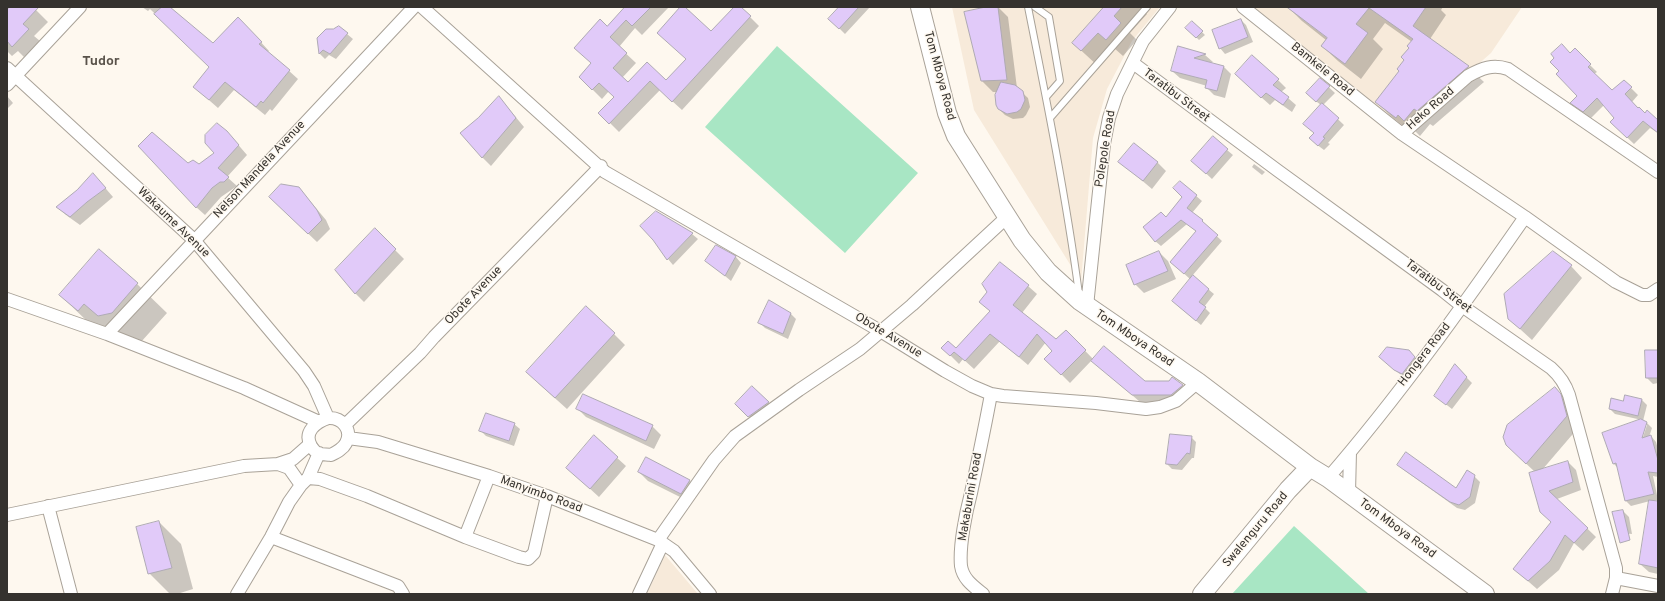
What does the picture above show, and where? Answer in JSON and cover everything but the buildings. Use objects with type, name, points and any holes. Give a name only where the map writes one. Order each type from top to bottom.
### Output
[{"type":"main road","name":"Tom Mboya Road","points":[[920,7],[946,113],[956,136],[1022,240],[1048,272],[1083,304],[1198,382],[1310,467],[1328,478],[1485,594]]},
{"type":"main road","name":"Swalenguru Road","points":[[1202,594],[1288,490],[1310,467]]},
{"type":"street","points":[[7,85],[11,72],[80,7]]},
{"type":"street","name":"Nelson Mandela Avenue","points":[[107,334],[414,7]]},
{"type":"street","name":"Obote Avenue","points":[[422,7],[606,172],[972,386],[992,394],[1146,409],[1160,407],[1176,401],[1198,382]]},
{"type":"street","name":"Polepole Road","points":[[1083,304],[1104,144],[1109,118],[1117,94],[1143,41],[1170,7]]},
{"type":"street","name":"Bamkele Road","points":[[1243,7],[1402,134]]},
{"type":"street","name":"Taratibu Street","points":[[1133,63],[1462,306],[1551,368],[1563,380],[1586,456],[1591,481],[1616,568],[1616,578],[1612,594]]},
{"type":"street","name":"Heko Road","points":[[1658,172],[1508,69],[1500,66],[1490,66],[1479,69],[1468,76],[1402,134],[1525,216],[1616,282],[1642,295],[1649,295],[1658,289]]},
{"type":"street","name":"Wakaume Avenue","points":[[11,72],[194,240],[304,371],[314,386],[324,420]]},
{"type":"street","name":"Obote Avenue","points":[[345,424],[420,353],[445,325],[601,166]]},
{"type":"street","name":"Hongera Road","points":[[1328,478],[1350,452],[1462,306],[1525,216]]},
{"type":"street","points":[[638,594],[660,542],[714,460],[735,436],[882,332],[1007,217]]},
{"type":"street","points":[[7,300],[107,334],[324,420]]},
{"type":"street","name":"Makaburini Road","points":[[983,594],[971,585],[964,576],[961,566],[965,518],[992,394]]},
{"type":"street","points":[[335,418],[340,420],[345,424],[348,431],[348,438],[341,449],[331,455],[319,453],[310,444],[310,430],[324,420],[335,418]]},
{"type":"street","name":"Manyimbo Road","points":[[348,438],[378,442],[489,476],[547,496],[660,542],[674,552],[710,594]]},
{"type":"street","points":[[7,515],[244,466],[278,464],[293,460],[310,444]]},
{"type":"street","points":[[1349,494],[1350,452]]},
{"type":"street","points":[[237,594],[271,537],[289,502],[305,481],[319,453]]},
{"type":"street","points":[[278,464],[289,468],[305,481],[320,479],[367,496],[519,557],[528,558],[534,553],[547,496]]},
{"type":"street","points":[[465,536],[489,476]]},
{"type":"street","points":[[48,506],[71,594]]},
{"type":"street","points":[[271,537],[398,586],[403,594]]},
{"type":"street","points":[[1616,578],[1658,586]]},
{"type":"lane","points":[[1028,7],[1050,118],[1083,304]]},
{"type":"lane","points":[[1035,7],[1049,17],[1060,81],[1046,97]]},
{"type":"lane","points":[[1050,118],[1147,7]]},
{"type":"shaded area","points":[[952,7],[1160,7],[1132,41],[1107,89],[1093,138],[1081,282],[974,110]]},
{"type":"shaded area","points":[[1248,7],[1522,7],[1491,53],[1401,132]]},
{"type":"shaded area","points":[[665,555],[698,594],[647,594]]},
{"type":"green space","points":[[777,46],[918,173],[845,253],[705,127]]},
{"type":"green space","points":[[1294,526],[1369,594],[1232,594]]},
{"type":"district","name":"Tudor","points":[[101,62]]}]
